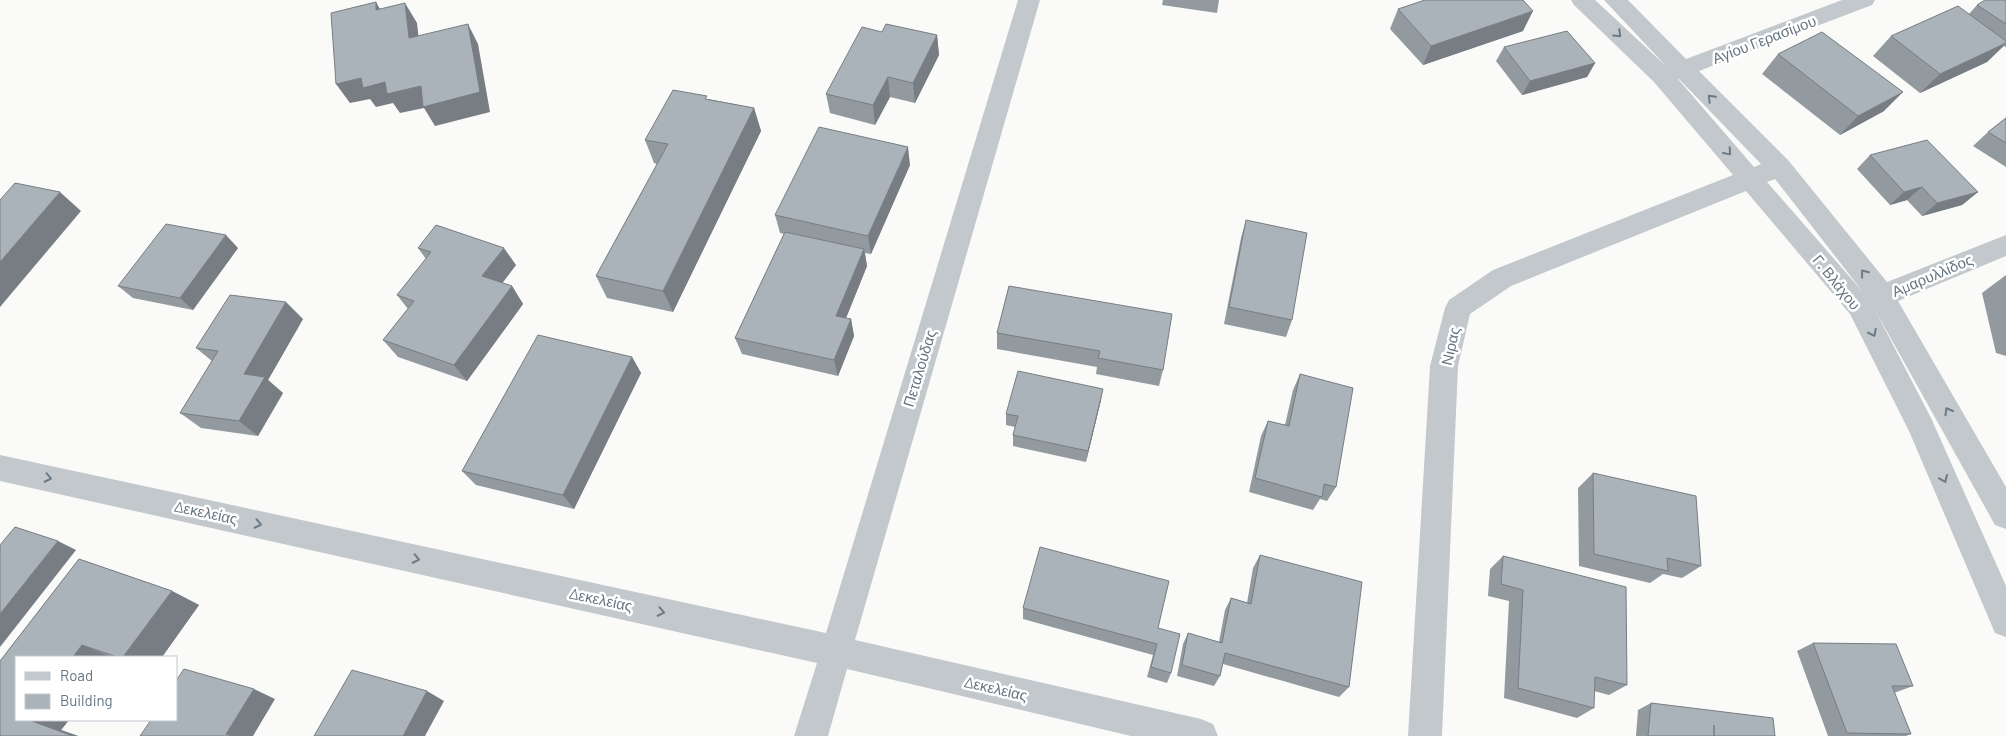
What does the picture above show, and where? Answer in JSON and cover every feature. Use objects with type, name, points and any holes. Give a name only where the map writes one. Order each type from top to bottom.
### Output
[{"type":"street","name":"Πεταλούδας","points":[[811,736],[1029,0]]},
{"type":"street","name":"Γ. Βλάχου","points":[[1582,0],[1673,73],[1779,167],[1870,301],[2006,515]]},
{"type":"street","name":"Γ. Βλάχου","points":[[1615,0],[1673,73],[1750,178],[1870,301],[1921,427],[2006,622]]},
{"type":"street","name":"Αγίου Γερασίμου","points":[[1673,73],[1864,0]]},
{"type":"street","name":"Νιρας","points":[[1425,736],[1444,366],[1458,308],[1502,278],[1779,167]]},
{"type":"street","name":"Αμαρυλλίδος","points":[[1870,301],[2006,244]]},
{"type":"street","name":"Δεκελείας","points":[[0,468],[835,651],[1201,736]]},
{"type":"building","points":[[1425,0],[1523,0],[1533,11],[1431,46],[1398,9]]},
{"type":"building","points":[[1985,0],[2006,0],[2006,24],[1977,5]]},
{"type":"building","points":[[376,2],[376,10],[405,3],[409,38],[468,24],[480,92],[423,107],[421,86],[387,94],[385,82],[363,88],[361,78],[336,84],[331,13]]},
{"type":"building","points":[[1958,6],[2006,41],[2006,43],[1940,74],[1891,36]]},
{"type":"building","points":[[886,24],[937,35],[913,83],[888,77],[873,105],[826,94],[862,27],[882,32]]},
{"type":"building","points":[[1567,31],[1595,63],[1530,81],[1504,47]]},
{"type":"building","points":[[1822,32],[1903,92],[1858,116],[1778,54]]},
{"type":"building","points":[[673,90],[707,96],[705,99],[754,108],[663,291],[596,276],[668,144],[645,140]]},
{"type":"building","points":[[2006,118],[2006,143],[1988,132]]},
{"type":"building","points":[[819,127],[908,147],[868,236],[775,215]]},
{"type":"building","points":[[1927,140],[1978,192],[1937,203],[1922,187],[1904,192],[1870,155]]},
{"type":"building","points":[[15,183],[60,192],[0,262],[0,200]]},
{"type":"building","points":[[1246,220],[1307,233],[1292,320],[1229,307]]},
{"type":"building","points":[[166,224],[226,235],[180,298],[118,286]]},
{"type":"building","points":[[436,225],[504,248],[482,276],[512,286],[454,365],[383,340],[414,301],[397,295],[431,252],[418,248]]},
{"type":"building","points":[[785,232],[864,249],[836,316],[851,319],[834,360],[735,338]]},
{"type":"building","points":[[1009,286],[1172,314],[1163,370],[1098,358],[1100,351],[997,333]]},
{"type":"building","points":[[230,295],[286,302],[244,374],[265,377],[239,421],[180,413],[218,351],[196,348]]},
{"type":"building","points":[[538,335],[632,357],[563,495],[462,471]]},
{"type":"building","points":[[1018,371],[1103,389],[1088,451],[1013,435],[1018,416],[1006,414]]},
{"type":"building","points":[[1300,374],[1353,388],[1336,487],[1324,484],[1322,497],[1255,478],[1268,421],[1289,426]]},
{"type":"building","points":[[1593,473],[1696,496],[1701,566],[1667,558],[1668,571],[1594,554]]},
{"type":"building","points":[[15,527],[58,541],[0,614],[0,545]]},
{"type":"building","points":[[1040,547],[1169,581],[1158,628],[1180,634],[1171,673],[1151,667],[1157,644],[1023,608]]},
{"type":"building","points":[[1260,555],[1362,582],[1349,687],[1225,653],[1220,676],[1182,665],[1188,633],[1222,643],[1231,598],[1251,604]]},
{"type":"building","points":[[1503,556],[1626,587],[1627,685],[1595,677],[1594,708],[1518,688],[1523,590],[1501,584]]},
{"type":"building","points":[[79,559],[172,591],[124,656],[114,656],[82,645],[74,656],[15,656],[15,721],[32,721],[73,736],[0,736],[0,661]]},
{"type":"building","points":[[1813,643],[1896,644],[1913,686],[1892,686],[1911,734],[1847,733]]},
{"type":"building","points":[[184,669],[254,689],[226,734],[233,736],[140,736],[150,721],[178,721],[178,678]]},
{"type":"building","points":[[352,670],[427,691],[403,736],[314,736]]},
{"type":"building","points":[[1651,703],[1773,718],[1775,736],[1648,736]]}]
